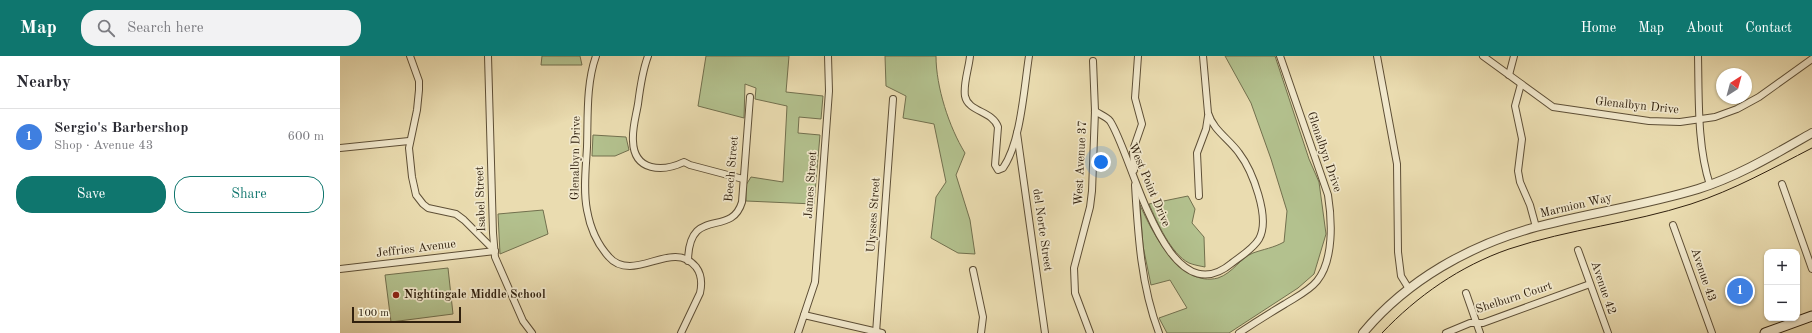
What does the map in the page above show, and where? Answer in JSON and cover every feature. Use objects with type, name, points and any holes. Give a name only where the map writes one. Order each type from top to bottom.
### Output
[{"type":"main road","points":[[1765,333],[1812,316]]},
{"type":"street","points":[[410,56],[418,81],[419,90],[417,110],[409,141],[409,158],[412,177],[419,200],[428,208],[456,214],[464,220],[494,251]]},
{"type":"street","name":"Isabel Street","points":[[488,56],[494,251],[495,257],[523,320],[532,333]]},
{"type":"street","name":"Glenalbyn Drive","points":[[596,56],[590,88],[585,188],[586,209],[594,232],[607,255],[612,260],[624,266],[632,266],[671,257],[678,257],[688,261]]},
{"type":"street","points":[[648,56],[642,77],[633,136],[634,149],[640,159],[645,164],[657,169],[675,166],[684,162],[743,180]]},
{"type":"street","name":"James Street","points":[[804,315],[815,282],[829,91],[828,56]]},
{"type":"street","points":[[970,56],[965,95],[967,101],[997,121],[998,127],[995,165],[998,170],[1003,168],[1007,162],[1017,130],[1029,56]]},
{"type":"street","points":[[1138,56],[1135,98],[1142,124],[1133,150],[1140,261],[1155,323],[1159,333]]},
{"type":"street","name":"West Point Drive","points":[[1095,111],[1110,120],[1134,174],[1150,220],[1182,265],[1188,270],[1196,273],[1215,274],[1224,270],[1259,239],[1262,232],[1263,218],[1260,201],[1246,164],[1232,145],[1214,126],[1208,113],[1203,56]]},
{"type":"street","name":"Glenalbyn Drive","points":[[1239,333],[1307,290],[1317,282],[1322,274],[1331,237],[1331,210],[1328,195],[1280,56]]},
{"type":"street","points":[[1376,56],[1397,164],[1398,252],[1401,276],[1409,289]]},
{"type":"street","name":"Glenalbyn Drive","points":[[1483,56],[1553,107],[1649,121],[1680,122],[1700,120],[1722,115],[1759,97],[1812,59]]},
{"type":"street","points":[[1510,75],[1514,56]]},
{"type":"street","points":[[1698,56],[1700,120],[1707,175],[1710,185]]},
{"type":"street","points":[[1805,64],[1806,56]]},
{"type":"street","name":"West Avenue 37","points":[[1090,333],[1075,293],[1074,268],[1090,207],[1095,111],[1093,61]]},
{"type":"street","points":[[1521,84],[1515,106],[1522,139],[1518,171],[1520,182],[1530,205],[1536,228]]},
{"type":"street","name":"Beech Street","points":[[688,261],[690,240],[693,234],[708,225],[734,217],[739,211],[742,202],[750,97]]},
{"type":"street","name":"Ulysses Street","points":[[878,332],[893,99]]},
{"type":"street","points":[[1199,196],[1197,153],[1206,129],[1208,113]]},
{"type":"street","name":"del Norte Street","points":[[1017,130],[1045,333]]},
{"type":"street","name":"Marmion Way","points":[[1364,333],[1381,314],[1409,289],[1436,270],[1491,242],[1536,228],[1674,196],[1710,185],[1748,169],[1812,133]]},
{"type":"street","points":[[340,148],[409,141]]},
{"type":"street","points":[[1782,184],[1812,269]]},
{"type":"street","name":"Avenue 43","points":[[1674,225],[1712,333]]},
{"type":"street","name":"Avenue 42","points":[[1578,250],[1608,333]]},
{"type":"street","name":"Jeffries Avenue","points":[[340,269],[494,251]]},
{"type":"street","points":[[681,333],[702,286],[699,271],[688,261]]},
{"type":"street","points":[[973,270],[983,317],[980,333]]},
{"type":"street","name":"Shelburn Court","points":[[1446,333],[1470,323],[1483,323],[1590,284]]},
{"type":"street","points":[[1466,293],[1480,333]]},
{"type":"street","points":[[798,333],[804,315],[878,332]]},
{"type":"green space","points":[[542,56],[580,56],[582,65],[541,65]]},
{"type":"green space","points":[[706,56],[789,56],[786,92],[823,96],[821,119],[799,117],[798,133],[820,135],[814,204],[746,201],[746,185],[751,177],[783,182],[787,106],[755,99],[756,88],[745,84],[744,118],[698,106]]},
{"type":"green space","points":[[885,56],[936,56],[938,81],[944,106],[959,143],[965,153],[956,175],[970,220],[975,254],[958,253],[931,238],[936,197],[946,182],[934,124],[903,118],[906,96],[886,86]]},
{"type":"green space","points":[[1225,56],[1275,56],[1309,159],[1319,182],[1326,234],[1314,274],[1298,288],[1229,333],[1167,333],[1159,318],[1187,308],[1170,280],[1151,285],[1143,246],[1140,205],[1160,243],[1169,255],[1191,275],[1204,279],[1223,276],[1248,255],[1284,242],[1287,211],[1271,159],[1251,103]]},
{"type":"green space","points":[[593,135],[626,137],[629,150],[615,156],[592,156]]},
{"type":"green space","points":[[1188,196],[1195,209],[1192,223],[1204,237],[1205,267],[1189,263],[1176,253],[1165,237],[1149,204]]},
{"type":"green space","points":[[543,210],[548,234],[500,254],[498,214]]},
{"type":"green space","points":[[448,268],[453,314],[391,322],[385,275]]},
{"type":"tram line","points":[[1382,333],[1395,319],[1440,284],[1473,264],[1491,256],[1509,249],[1554,236],[1669,211],[1691,204],[1738,185],[1812,148]]},
{"type":"place","name":"Sergio's Barbershop","points":[[1740,291]]},
{"type":"place","name":"Nightingale Middle School","points":[[396,295]]}]
